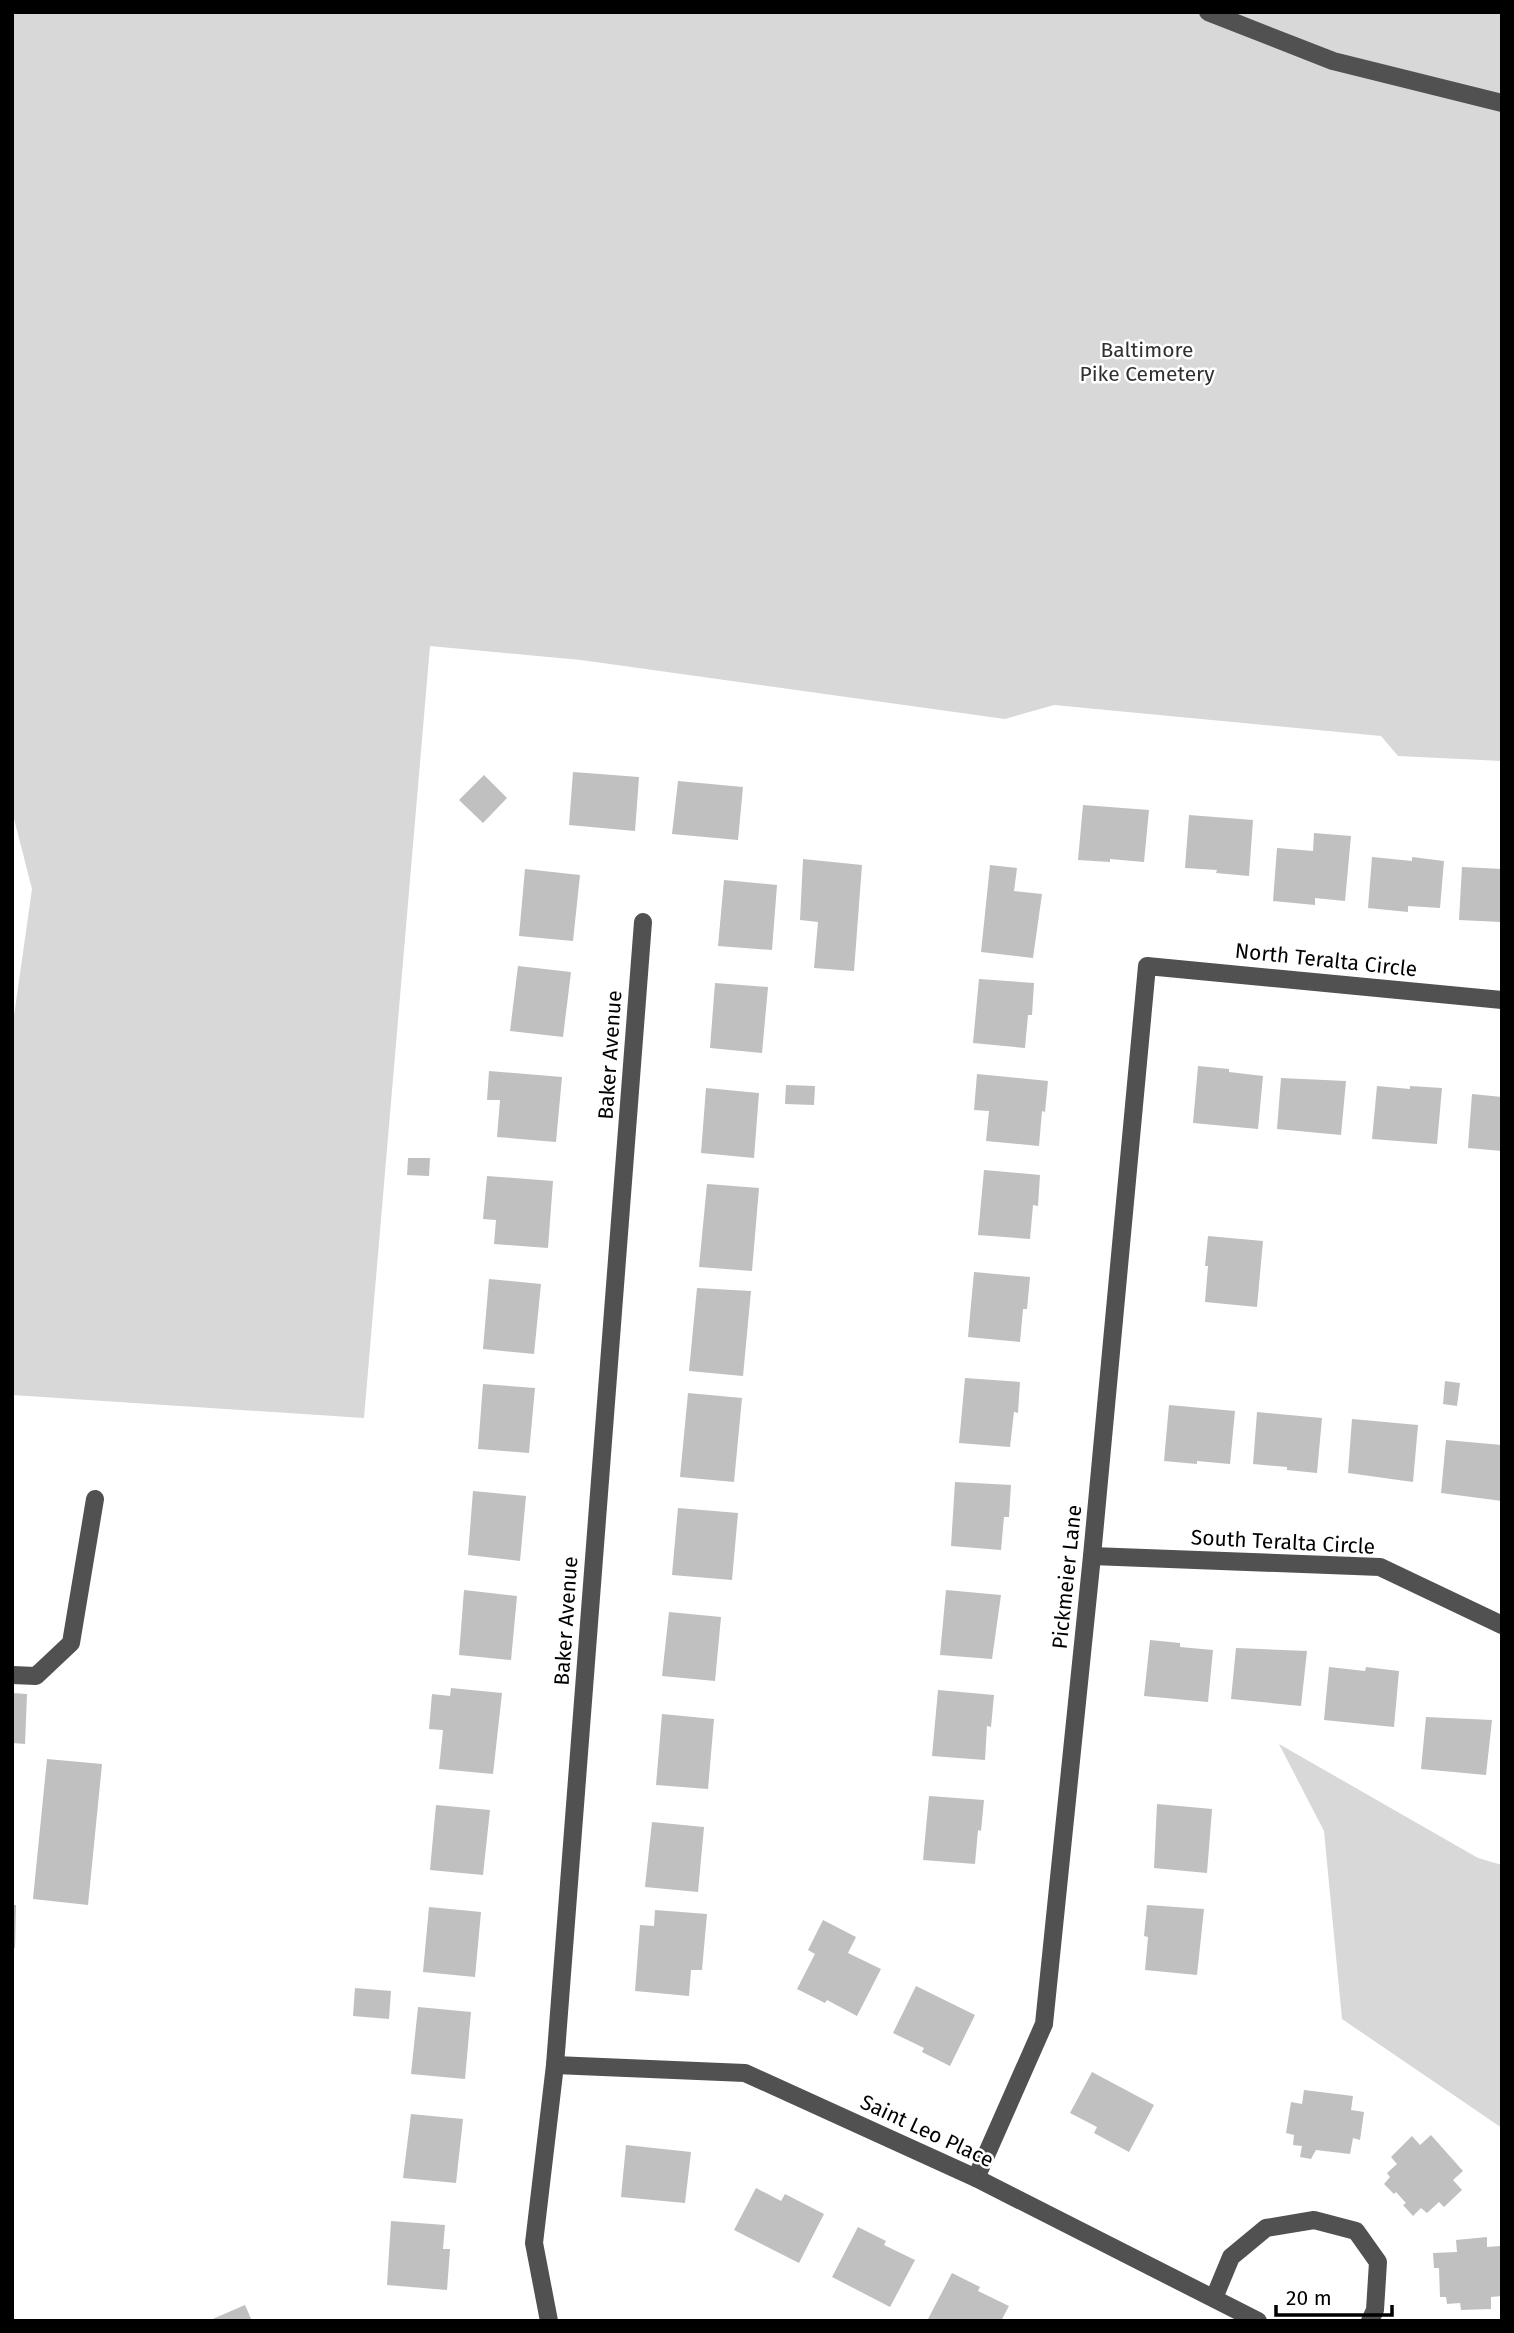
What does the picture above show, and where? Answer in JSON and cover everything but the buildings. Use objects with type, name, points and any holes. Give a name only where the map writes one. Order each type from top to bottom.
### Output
[{"type":"street","points":[[1208,12],[1333,61],[1502,103]]},
{"type":"street","name":"Baker Avenue","points":[[549,2321],[534,2243],[555,2064],[643,922]]},
{"type":"street","name":"North Teralta Circle","points":[[1147,965],[1502,1000]]},
{"type":"street","name":"Pickmeier Lane","points":[[976,2178],[1044,2024],[1092,1556],[1147,965]]},
{"type":"street","points":[[12,1675],[36,1676],[71,1643],[95,1499]]},
{"type":"street","name":"South Teralta Circle","points":[[1092,1556],[1380,1567],[1502,1625]]},
{"type":"street","name":"Saint Leo Place","points":[[555,2064],[745,2073],[976,2178],[1258,2321]]},
{"type":"street","points":[[1214,2298],[1231,2257],[1266,2228],[1314,2220],[1356,2231],[1378,2262],[1375,2310],[1370,2321]]},
{"type":"green space","name":"Baltimore Pike Cemetery","points":[[12,12],[1502,12],[1502,761],[1398,756],[1381,736],[1054,705],[1005,719],[581,660],[430,646],[364,1418],[12,1395],[12,1030],[32,889],[12,811]]},
{"type":"green space","points":[[1279,1744],[1478,1858],[1502,1865],[1502,2128],[1342,2019],[1324,1831]]}]
